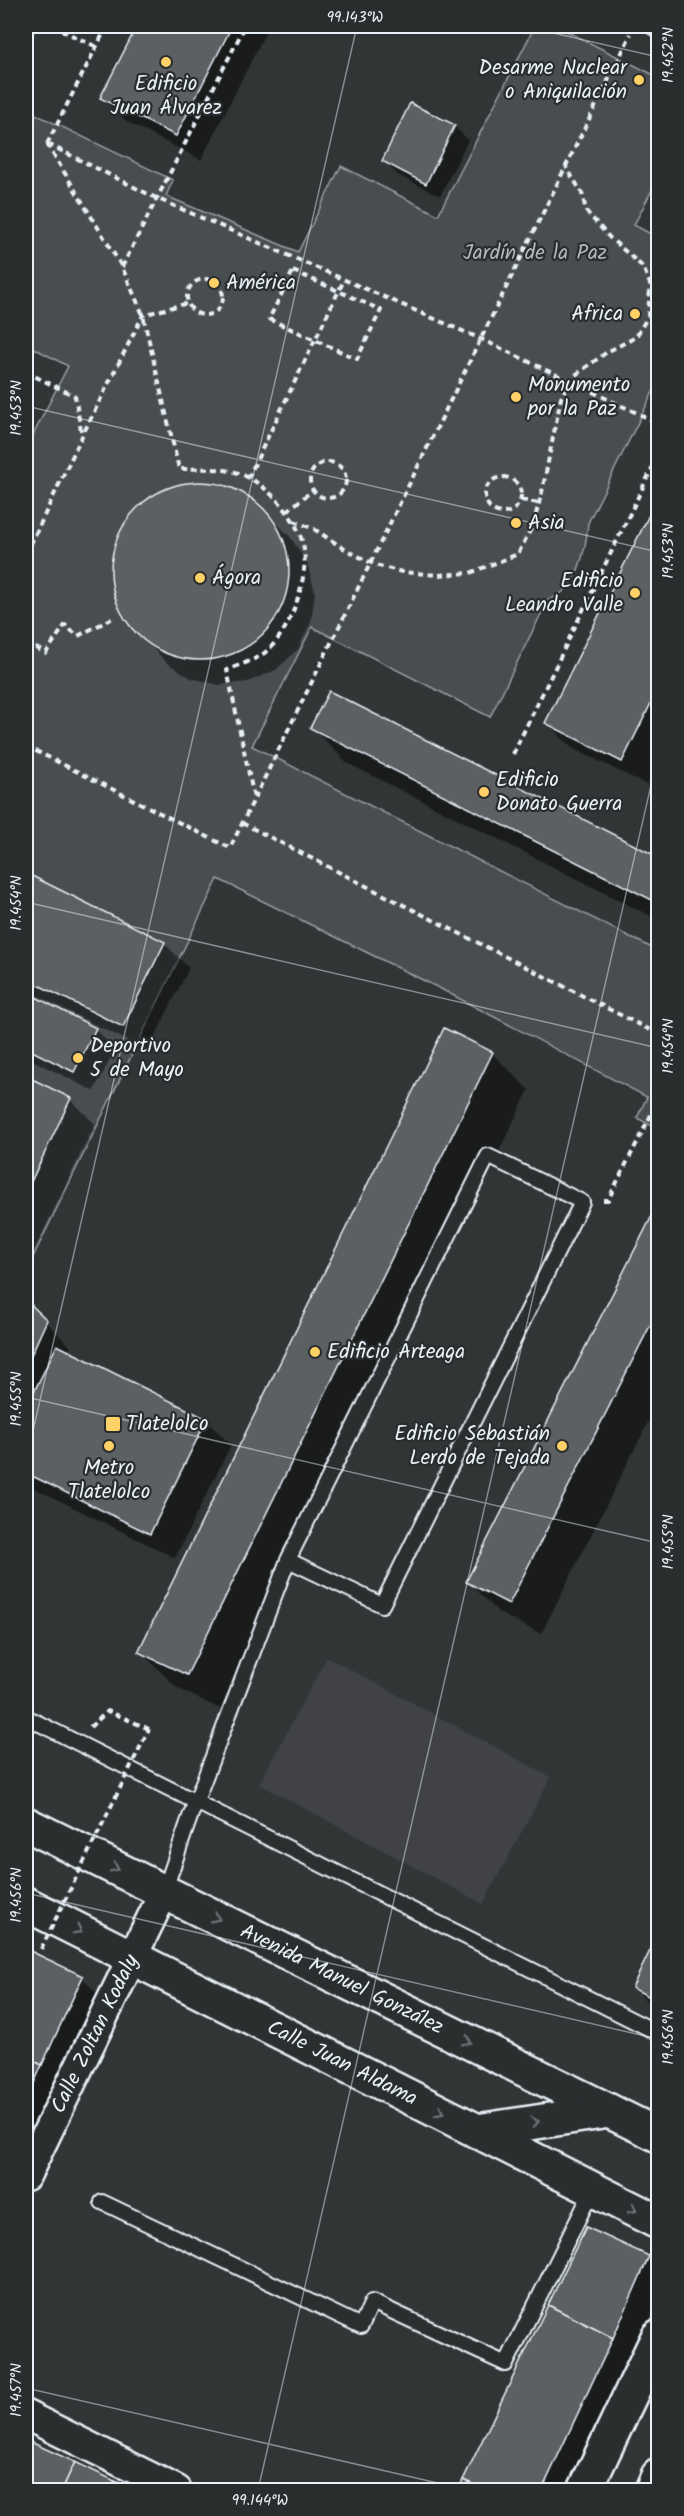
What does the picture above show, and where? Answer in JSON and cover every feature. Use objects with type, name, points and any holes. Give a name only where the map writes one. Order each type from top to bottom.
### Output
[{"type":"main road","name":"Avenida Manuel González","points":[[26,1824],[658,2135]]},
{"type":"main road","name":"Calle Juan Aldama","points":[[26,1904],[658,2222]]},
{"type":"main road","points":[[477,2131],[609,2111]]},
{"type":"main road","points":[[585,2490],[658,2337]]},
{"type":"main road","points":[[652,2490],[658,2476]]},
{"type":"street","name":"Calle Zoltan Kodaly","points":[[26,2176],[164,1893]]},
{"type":"street","points":[[26,2415],[177,2490]]},
{"type":"lane","points":[[651,26],[658,30]]},
{"type":"lane","points":[[164,1893],[196,1801],[288,1560],[488,1156],[582,1202],[382,1605],[288,1560]]},
{"type":"lane","points":[[26,1717],[658,2033]]},
{"type":"lane","points":[[102,2202],[361,2326],[372,2302],[506,2364],[592,2189]]},
{"type":"path","points":[[26,47],[35,26]]},
{"type":"path","points":[[52,26],[97,46]]},
{"type":"path","points":[[47,144],[107,26]]},
{"type":"path","points":[[122,267],[245,26]]},
{"type":"path","points":[[26,746],[230,848],[635,26]]},
{"type":"path","points":[[47,144],[156,198],[481,339],[658,423]]},
{"type":"path","points":[[47,144],[122,267],[143,315],[179,469],[204,468],[236,473],[248,478],[267,491],[287,511],[293,520],[304,549],[302,579],[296,608],[287,625],[267,651],[227,670],[254,798]]},
{"type":"path","points":[[293,520],[314,529],[370,563],[402,572],[438,575],[470,573],[518,554],[533,525],[561,398],[569,381],[607,352],[636,337],[648,316],[650,284],[643,267],[609,237],[586,212],[582,193],[566,167]]},
{"type":"path","points":[[293,271],[339,290],[381,310],[357,359],[269,319],[293,271]]},
{"type":"path","points":[[202,280],[214,282],[222,291],[223,303],[211,315],[194,312],[188,303],[188,291],[191,286],[202,280]]},
{"type":"path","points":[[248,478],[344,280]]},
{"type":"path","points":[[26,554],[143,315],[188,303]]},
{"type":"path","points":[[26,372],[75,396],[82,436]]},
{"type":"path","points":[[513,754],[658,456]]},
{"type":"path","points":[[330,462],[336,464],[345,473],[345,485],[338,495],[327,498],[313,490],[311,474],[318,464],[330,462]]},
{"type":"path","points":[[506,477],[517,483],[521,500],[513,510],[497,512],[488,505],[486,489],[494,479],[506,477]]},
{"type":"path","points":[[287,511],[313,490]]},
{"type":"path","points":[[521,500],[539,503]]},
{"type":"path","points":[[26,643],[46,653],[65,625],[78,636],[115,617]]},
{"type":"path","points":[[242,823],[658,1034]]},
{"type":"path","points":[[582,1202],[608,1200],[658,1101]]},
{"type":"path","points":[[40,1949],[149,1729],[108,1711]]},
{"type":"shaded area","points":[[327,1657],[551,1777],[483,1904],[259,1784]]},
{"type":"green space","name":"Jardín de la Paz","points":[[535,26],[556,26],[658,77],[658,178],[634,225],[658,238],[658,382],[588,523],[582,557],[573,579],[567,588],[548,600],[490,717],[312,627],[252,746],[658,951],[658,1129],[637,1118],[647,1097],[439,988],[218,879],[32,1259],[26,1256],[26,449],[68,366],[26,344],[27,110],[173,180],[166,196],[298,252],[341,166],[438,215]]},
{"type":"building","name":"Edificio Juan Álvarez","points":[[137,26],[232,26],[176,136],[100,98]]},
{"type":"building","points":[[410,103],[455,125],[426,184],[382,161]]},
{"type":"building","name":"Ágora","points":[[200,482],[217,483],[234,488],[263,508],[283,537],[288,554],[288,588],[283,605],[263,634],[234,654],[217,659],[200,660],[183,659],[166,654],[137,634],[117,605],[112,588],[111,571],[112,554],[117,537],[137,508],[166,488],[183,483]]},
{"type":"building","name":"Edificio Leandro Valle","points":[[658,497],[658,689],[622,762],[545,723]]},
{"type":"building","name":"Edificio Donato Guerra","points":[[329,691],[658,857],[658,903],[310,728]]},
{"type":"building","points":[[26,873],[165,942],[123,1027],[26,979]]},
{"type":"building","points":[[26,992],[96,1028],[74,1072],[26,1048]]},
{"type":"building","name":"Edificio Arteaga","points":[[444,1028],[493,1052],[187,1675],[138,1652]]},
{"type":"building","points":[[26,1076],[71,1098],[26,1192]]},
{"type":"building","name":"Edificio Sebastián Lerdo de Tejada","points":[[658,1204],[658,1310],[509,1604],[466,1582]]},
{"type":"building","points":[[26,1300],[47,1320],[26,1366]]},
{"type":"building","name":"Metro Tlatelolco","points":[[57,1345],[207,1419],[150,1534],[26,1473],[26,1408]]},
{"type":"building","points":[[658,1934],[658,2001],[632,1988]]},
{"type":"building","points":[[26,1949],[83,1976],[42,2065],[26,2057]]},
{"type":"building","points":[[26,2057],[42,2065],[26,2101]]},
{"type":"building","points":[[586,2227],[649,2256],[613,2338],[548,2305]]},
{"type":"building","points":[[548,2305],[613,2338],[542,2490],[485,2490],[463,2480]]},
{"type":"building","points":[[26,2440],[75,2462],[62,2490],[26,2490]]},
{"type":"building","points":[[75,2462],[115,2481],[110,2490],[62,2490]]},
{"type":"building","points":[[463,2480],[485,2490],[458,2490]]},
{"type":"building","points":[[115,2481],[134,2490],[110,2490]]},
{"type":"place","name":"Edificio Juan Álvarez","points":[[166,62]]},
{"type":"place","name":"Desarme Nuclear o Aniquilación","points":[[639,80]]},
{"type":"place","name":"América","points":[[214,283]]},
{"type":"place","name":"Africa","points":[[635,314]]},
{"type":"place","name":"Monumento por la Paz","points":[[516,397]]},
{"type":"place","name":"Asia","points":[[516,523]]},
{"type":"place","name":"Ágora","points":[[200,578]]},
{"type":"place","name":"Edificio Leandro Valle","points":[[635,593]]},
{"type":"place","name":"Edificio Donato Guerra","points":[[484,792]]},
{"type":"place","name":"Deportivo 5 de Mayo","points":[[78,1058]]},
{"type":"place","name":"Edificio Arteaga","points":[[315,1352]]},
{"type":"place","name":"Tlatelolco","points":[[113,1424]]},
{"type":"place","name":"Metro Tlatelolco","points":[[109,1446]]},
{"type":"place","name":"Edificio Sebastián Lerdo de Tejada","points":[[562,1446]]}]
